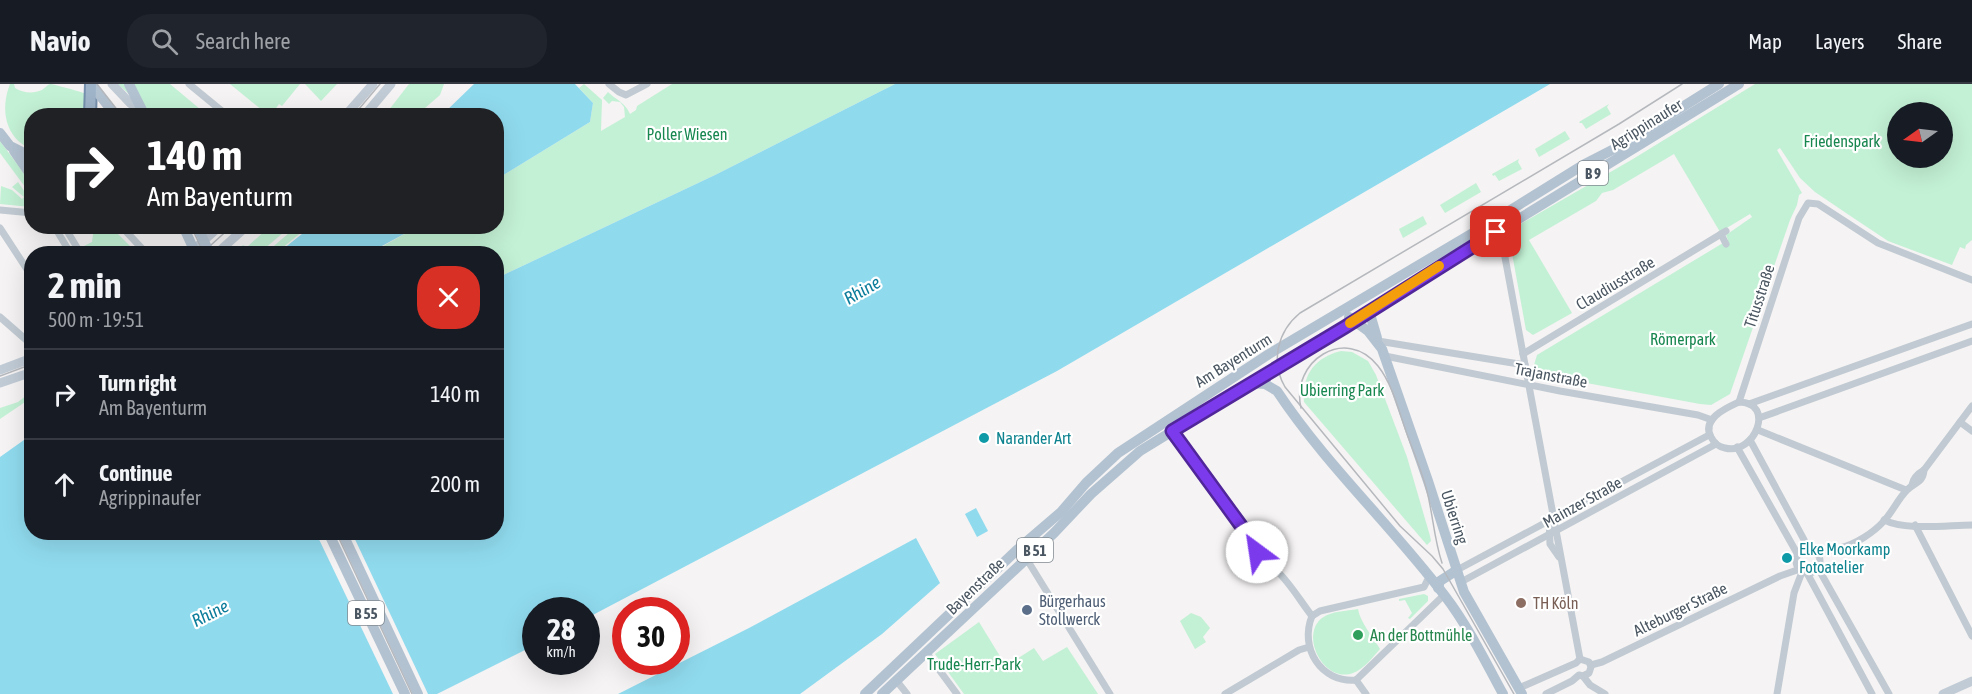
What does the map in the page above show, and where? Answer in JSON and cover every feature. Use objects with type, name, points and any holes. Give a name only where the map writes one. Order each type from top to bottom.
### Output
[{"type":"highway","points":[[90,108],[91,84]]},
{"type":"main road","points":[[91,84],[110,108]]},
{"type":"main road","points":[[112,84],[135,108]]},
{"type":"main road","points":[[129,84],[142,108]]},
{"type":"main road","points":[[352,108],[374,84]]},
{"type":"main road","points":[[371,108],[391,84]]},
{"type":"main road","name":"Agrippinaufer","points":[[1334,317],[1719,84]]},
{"type":"main road","name":"Agrippinaufer","points":[[1354,320],[1739,84]]},
{"type":"main road","points":[[0,134],[24,166]]},
{"type":"main road","points":[[10,146],[24,153]]},
{"type":"main road","points":[[1531,196],[1528,204],[1533,209]]},
{"type":"main road","points":[[198,246],[211,234]]},
{"type":"main road","points":[[225,246],[238,234]]},
{"type":"main road","points":[[1372,308],[1370,314],[1378,341]]},
{"type":"main road","points":[[1334,317],[1343,316],[1354,320],[1378,341]]},
{"type":"main road","name":"Am Bayenturm","points":[[1151,431],[1269,354],[1334,317]]},
{"type":"main road","name":"Am Bayenturm","points":[[1172,431],[1354,320]]},
{"type":"main road","points":[[1277,391],[1277,368],[1282,355],[1302,335]]},
{"type":"main road","name":"Ubierring","points":[[1378,341],[1466,597],[1521,691]]},
{"type":"main road","points":[[0,370],[24,361]]},
{"type":"main road","points":[[1244,371],[1250,372],[1250,383],[1265,384],[1277,391],[1357,493],[1430,577],[1460,618],[1503,694]]},
{"type":"main road","points":[[0,383],[24,375]]},
{"type":"main road","points":[[1189,405],[1196,408],[1196,416]]},
{"type":"main road","name":"Bayenstraße","points":[[882,694],[1022,554],[1100,469],[1118,453],[1151,431]]},
{"type":"main road","name":"Bayenstraße","points":[[865,694],[1126,462],[1172,431]]},
{"type":"main road","name":"B 55","points":[[332,540],[405,694]]},
{"type":"main road","name":"B 55","points":[[346,540],[418,694]]},
{"type":"main road","points":[[1441,591],[1440,581],[1457,570]]},
{"type":"main road","points":[[1943,694],[1972,681]]},
{"type":"street","points":[[189,84],[218,108]]},
{"type":"street","points":[[609,84],[626,95],[647,84]]},
{"type":"street","name":"Titusstraße","points":[[1739,402],[1799,218],[1806,206],[1812,203],[1818,204],[1878,243],[1972,280]]},
{"type":"street","points":[[0,210],[24,212]]},
{"type":"street","points":[[1508,224],[1504,238],[1504,252],[1529,384],[1551,516],[1554,551],[1560,559],[1578,661],[1575,670],[1590,685],[1605,694]]},
{"type":"street","points":[[0,228],[24,265]]},
{"type":"street","name":"Claudiusstraße","points":[[1523,354],[1724,233],[1726,244]]},
{"type":"street","points":[[128,234],[140,246]]},
{"type":"street","points":[[1484,239],[1496,242],[1504,252]]},
{"type":"street","points":[[0,316],[24,338]]},
{"type":"street","points":[[1749,404],[1759,418],[1758,430],[1750,440],[1727,449],[1716,444],[1709,435],[1709,427],[1712,420],[1724,409],[1739,402],[1749,404],[1972,324]]},
{"type":"street","name":"Trajanstraße","points":[[1378,341],[1525,365]]},
{"type":"street","points":[[1759,418],[1972,341]]},
{"type":"street","name":"Trajanstraße","points":[[1385,356],[1698,415],[1712,420]]},
{"type":"street","name":"Alteburger Straße","points":[[1801,567],[1812,573],[1819,561],[1834,550],[1843,548],[1871,533],[1909,488],[1924,476],[1924,470],[1972,406]]},
{"type":"street","points":[[1960,422],[1972,431]]},
{"type":"street","points":[[1758,430],[1909,488]]},
{"type":"street","points":[[1172,431],[1242,527],[1247,539],[1312,616]]},
{"type":"street","name":"Mainzer Straße","points":[[1457,570],[1551,516],[1709,435]]},
{"type":"street","points":[[1750,440],[1809,549],[1819,561],[1889,694]]},
{"type":"street","name":"Mainzer Straße","points":[[1461,582],[1716,444]]},
{"type":"street","points":[[1737,447],[1872,694]]},
{"type":"street","points":[[1884,520],[1891,524],[1972,525]]},
{"type":"street","points":[[1915,525],[1972,636]]},
{"type":"street","name":"Alteburger Straße","points":[[1801,567],[1803,550],[1809,549]]},
{"type":"street","points":[[1022,554],[1110,694]]},
{"type":"street","points":[[1777,694],[1794,593],[1801,567]]},
{"type":"street","name":"Alteburger Straße","points":[[1591,665],[1602,662],[1801,567]]},
{"type":"street","points":[[1430,577],[1424,587],[1320,611],[1312,616],[1307,631],[1309,647],[1317,664],[1336,679],[1356,680],[1441,591]]},
{"type":"street","points":[[1225,694],[1299,650],[1309,647]]},
{"type":"street","points":[[926,652],[957,694]]},
{"type":"street","points":[[1521,691],[1578,661],[1587,660],[1591,665],[1589,673],[1546,694]]},
{"type":"street","points":[[896,680],[907,694]]},
{"type":"street","points":[[1356,680],[1366,694]]},
{"type":"green space","points":[[10,84],[14,84],[18,90],[35,92],[50,84],[86,94],[85,108],[24,108],[24,145],[15,138],[7,122],[5,103]]},
{"type":"green space","points":[[118,84],[170,84],[199,108],[146,108]]},
{"type":"green space","points":[[230,84],[300,84],[282,106],[279,104],[276,108],[259,108]]},
{"type":"green space","points":[[305,84],[337,84],[321,101]]},
{"type":"green space","points":[[409,84],[444,84],[440,95],[425,108],[390,108]]},
{"type":"green space","name":"Poller Wiesen","points":[[584,84],[602,100],[601,131],[625,117],[624,107],[620,102],[612,101],[609,104],[603,98],[608,92],[623,104],[630,114],[636,110],[637,106],[672,84],[895,84],[715,175],[504,275],[504,246],[383,246],[405,234],[504,234],[504,175],[590,122],[593,103],[579,88]]},
{"type":"green space","points":[[1755,84],[1972,84],[1972,240],[1965,249],[1960,247],[1952,265],[1888,241],[1815,192],[1800,178],[1780,148],[1777,150],[1802,193],[1799,195],[1790,220],[1730,394],[1711,405],[1538,374],[1534,365],[1537,355],[1728,240],[1726,235],[1752,217],[1750,214],[1720,232],[1674,154],[1613,190],[1602,193],[1596,201],[1529,240],[1572,313],[1533,335],[1526,330],[1509,237],[1510,230],[1633,159]]},
{"type":"green space","points":[[1609,104],[1607,107],[1611,114],[1586,129],[1579,122]]},
{"type":"green space","points":[[1565,131],[1570,139],[1539,157],[1535,149]]},
{"type":"green space","points":[[0,141],[24,174],[24,186],[0,153]]},
{"type":"green space","points":[[1519,159],[1518,162],[1522,169],[1499,181],[1495,175],[1493,176],[1492,174]]},
{"type":"green space","points":[[18,182],[24,191],[24,197],[12,187]]},
{"type":"green space","points":[[1476,183],[1481,192],[1445,213],[1440,205]]},
{"type":"green space","points":[[1,186],[12,190],[22,199],[24,197],[24,206],[0,204]]},
{"type":"green space","points":[[1423,216],[1427,224],[1403,238],[1399,229]]},
{"type":"green space","points":[[93,234],[118,234],[130,246],[84,246],[92,242]]},
{"type":"green space","points":[[261,234],[282,234],[268,246],[248,246]]},
{"type":"green space","points":[[288,234],[299,234],[285,246],[274,246]]},
{"type":"green space","name":"Ubierring Park","points":[[1341,351],[1352,352],[1368,361],[1376,375],[1407,457],[1430,536],[1431,541],[1427,545],[1304,402],[1305,384],[1312,369],[1324,358]]},
{"type":"green space","points":[[24,397],[24,403],[0,419],[0,408]]},
{"type":"green space","points":[[1424,594],[1428,596],[1428,601],[1410,619],[1408,618],[1412,613],[1405,600],[1399,601],[1399,599]]},
{"type":"green space","points":[[1358,609],[1364,624],[1380,649],[1368,663],[1353,673],[1343,675],[1333,672],[1318,656],[1314,646],[1313,636],[1316,626],[1322,618],[1330,614]]},
{"type":"green space","points":[[1191,613],[1201,617],[1210,628],[1203,637],[1206,642],[1195,649],[1180,621]]},
{"type":"green space","name":"Trude-Herr-Park","points":[[979,622],[1006,666],[1034,648],[1043,661],[1067,647],[1098,694],[964,694],[935,654]]},
{"type":"water","points":[[474,84],[575,84],[593,103],[590,122],[504,175],[504,108],[449,108]]},
{"type":"water","name":"Rhine","points":[[895,84],[1550,84],[1057,371],[627,597],[612,597],[612,605],[600,611],[600,597],[522,597],[522,652],[437,694],[0,694],[0,457],[24,440],[24,540],[504,540],[504,275],[715,175]]},
{"type":"water","points":[[302,234],[404,234],[382,246],[287,246]]},
{"type":"water","points":[[976,508],[988,531],[977,537],[965,514]]},
{"type":"water","points":[[916,538],[940,583],[882,634],[800,694],[618,694],[656,675],[690,675],[690,658]]},
{"type":"pier","points":[[319,540],[355,540],[428,694],[393,694]]},
{"type":"tram line","points":[[97,84],[116,108]]},
{"type":"tram line","points":[[360,108],[380,84]]},
{"type":"tram line","points":[[1514,694],[1443,569],[1400,526],[1285,387],[1278,367],[1279,347],[1286,328],[1300,313],[1619,124],[1682,84]]},
{"type":"tram line","points":[[195,234],[200,246]]},
{"type":"tram line","points":[[210,246],[223,234]]},
{"type":"tram line","points":[[1301,408],[1300,391],[1304,376],[1312,363],[1323,354],[1337,349],[1351,349],[1365,354],[1378,366],[1392,390],[1423,477],[1442,563]]},
{"type":"tram line","points":[[0,376],[24,367]]},
{"type":"tram line","points":[[340,540],[412,694]]},
{"type":"slow traffic","points":[[1350,323],[1439,266]]},
{"type":"place","name":"Narander Art","points":[[984,438]]},
{"type":"place","name":"Elke Moorkamp Fotoatelier","points":[[1787,558]]},
{"type":"place","name":"TH Köln","points":[[1521,603]]},
{"type":"place","name":"Bürgerhaus Stollwerck","points":[[1027,610]]},
{"type":"place","name":"An der Bottmühle","points":[[1358,635]]},
{"type":"route","points":[[1257,552],[1247,539],[1242,527],[1172,431],[1345,327],[1384,300],[1496,232]]},
{"type":"park label","name":"Friedenspark","points":[[1842,141]]},
{"type":"park label","name":"Römerpark","points":[[1683,339]]}]
